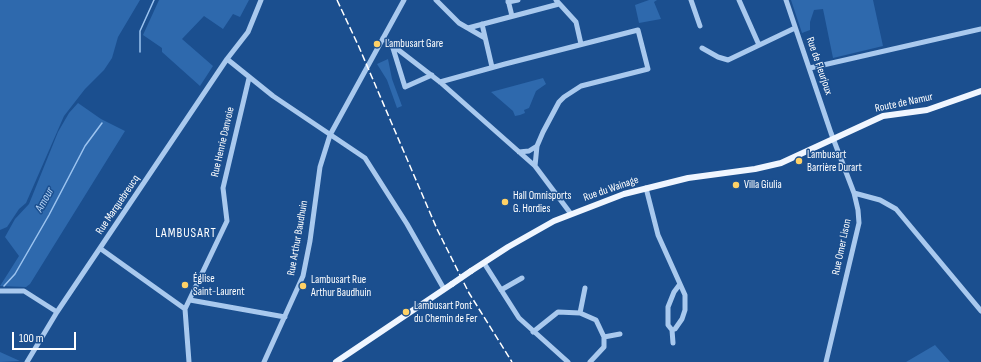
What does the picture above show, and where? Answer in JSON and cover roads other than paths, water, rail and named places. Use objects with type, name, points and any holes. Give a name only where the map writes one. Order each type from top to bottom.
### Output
[{"type":"main road","name":"Route de Namur","points":[[833,138],[883,116],[927,110],[981,91]]},
{"type":"main road","name":"Rue du Wainage","points":[[336,362],[508,247],[571,214],[646,188],[688,178],[755,169],[780,163],[833,138]]},
{"type":"street","name":"Rue Marquebreucq","points":[[27,362],[56,312],[101,249],[228,59],[248,32],[261,0]]},
{"type":"street","name":"Rue Arthur Baudhuin","points":[[264,362],[286,316],[305,269],[320,167],[330,135],[404,0]]},
{"type":"street","points":[[436,0],[455,19],[484,38]]},
{"type":"street","points":[[512,16],[508,1],[518,0]]},
{"type":"street","points":[[691,0],[700,26]]},
{"type":"street","points":[[740,0],[759,45]]},
{"type":"street","name":"Rue de Fleurjoux","points":[[786,0],[833,138]]},
{"type":"street","points":[[468,28],[558,2],[576,22],[582,44]]},
{"type":"street","points":[[482,24],[484,38],[492,67]]},
{"type":"street","points":[[702,48],[718,57],[728,60],[795,28]]},
{"type":"street","points":[[810,68],[981,28]]},
{"type":"street","points":[[440,82],[492,67],[638,30],[648,69],[581,86],[564,97],[559,102],[537,146],[535,166]]},
{"type":"street","points":[[383,38],[440,82],[535,166],[571,214]]},
{"type":"street","points":[[392,44],[405,87],[432,76]]},
{"type":"street","points":[[228,59],[249,78],[365,158],[407,224],[444,289]]},
{"type":"street","name":"Rue Henrie Danvoie","points":[[185,309],[227,221],[223,188],[249,78]]},
{"type":"street","name":"Rue Omer Lison","points":[[826,362],[859,223],[854,193],[833,138]]},
{"type":"street","points":[[519,152],[529,151],[537,146]]},
{"type":"street","points":[[646,188],[658,235],[685,295],[685,310],[679,325],[672,330]]},
{"type":"street","points":[[854,193],[880,200],[896,209],[981,311]]},
{"type":"street","points":[[101,249],[185,309],[189,362]]},
{"type":"street","points":[[484,263],[519,318],[568,362]]},
{"type":"street","points":[[501,290],[522,278]]},
{"type":"street","points":[[673,343],[672,330],[668,325],[668,307],[674,292],[680,284]]},
{"type":"street","points":[[580,313],[585,288]]},
{"type":"street","points":[[0,291],[24,291],[56,312]]},
{"type":"street","points":[[190,300],[286,316]]},
{"type":"street","points":[[533,332],[558,312],[580,313],[596,320],[604,337],[604,347],[590,362]]},
{"type":"street","points":[[604,337],[620,334]]},
{"type":"waterway","name":"Amour","points":[[140,52],[140,31],[154,0]]},
{"type":"waterway","name":"Amour","points":[[4,286],[15,274],[49,215],[85,146],[102,123]]},
{"type":"railway","points":[[337,0],[359,47],[437,229],[469,293],[512,362]]},
{"type":"place","name":"Lambusart Gare","points":[[377,44]]},
{"type":"place","name":"Lambusart Barrière Durart","points":[[799,161]]},
{"type":"place","name":"Villa Giulia","points":[[736,185]]},
{"type":"place","name":"Hall Omnisports G. Hordies","points":[[505,202]]},
{"type":"place","name":"Église Saint-Laurent","points":[[185,285]]},
{"type":"place","name":"Lambusart Rue Arthur Baudhuin","points":[[303,286]]},
{"type":"place","name":"Lambusart Pont du Chemin de Fer","points":[[406,312]]},
{"type":"district","name":"LAMBUSART","points":[[186,234]]}]
